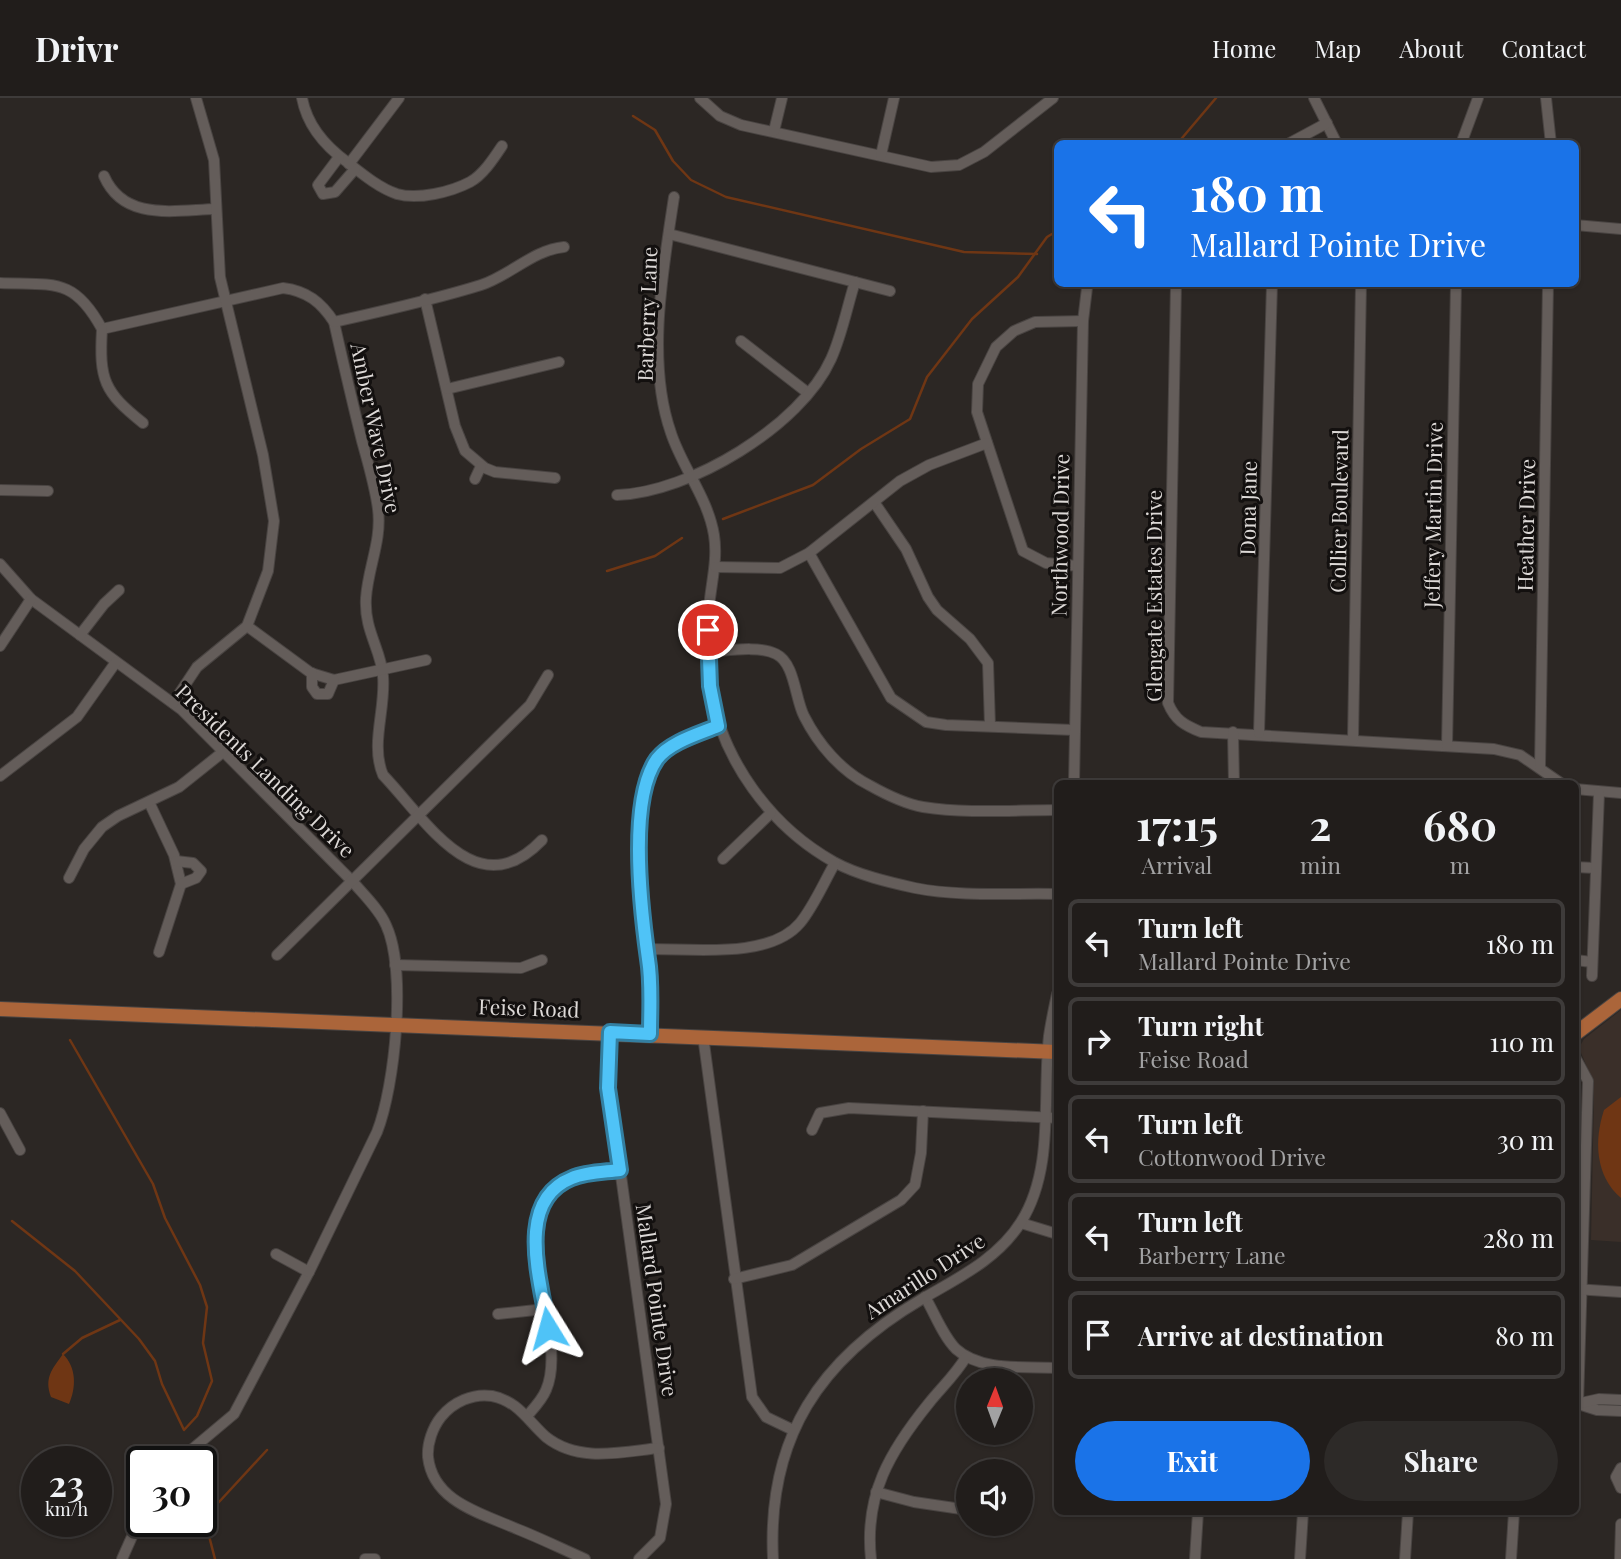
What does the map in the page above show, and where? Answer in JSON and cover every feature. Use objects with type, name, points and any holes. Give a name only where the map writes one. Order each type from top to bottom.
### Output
[{"type":"main road","points":[[1579,1031],[1621,999]]},
{"type":"main road","name":"Feise Road","points":[[0,1009],[1053,1051]]},
{"type":"street","points":[[173,703],[197,667],[247,626],[268,571],[274,521],[263,455],[220,277],[214,160],[196,98]]},
{"type":"street","points":[[302,98],[305,114],[318,135],[347,163],[396,194],[443,192],[472,181],[502,146]]},
{"type":"street","points":[[347,163],[399,98]]},
{"type":"street","points":[[700,98],[720,116],[741,125],[932,167],[959,165],[984,152],[1053,98]]},
{"type":"street","points":[[774,131],[782,98]]},
{"type":"street","points":[[881,155],[894,98]]},
{"type":"street","points":[[1314,98],[1336,140]]},
{"type":"street","points":[[1462,140],[1478,98]]},
{"type":"street","points":[[1546,98],[1551,140]]},
{"type":"street","points":[[1296,140],[1326,123]]},
{"type":"street","points":[[104,176],[118,199],[143,210],[216,209]]},
{"type":"street","name":"Barberry Lane","points":[[674,197],[661,295],[662,405],[671,436],[710,520],[715,568],[709,608],[707,652],[718,726],[741,771],[771,813],[835,863],[864,874],[928,890],[1054,894]]},
{"type":"street","points":[[1579,225],[1621,229]]},
{"type":"street","points":[[669,234],[890,291]]},
{"type":"street","points":[[334,322],[482,285],[513,272],[546,249],[564,247]]},
{"type":"street","points":[[617,495],[643,494],[691,475],[749,446],[777,427],[808,393],[831,359],[855,282]]},
{"type":"street","points":[[0,283],[59,286],[75,292],[90,307],[102,329],[100,362],[106,387],[117,402],[144,424]]},
{"type":"street","name":"Glengate Estates Drive","points":[[1176,287],[1168,703],[1175,717],[1184,725],[1201,732],[1259,733],[1494,749],[1520,755],[1557,780]]},
{"type":"street","name":"Dona Jane","points":[[1259,733],[1272,287]]},
{"type":"street","name":"Collier Boulevard","points":[[1353,740],[1361,287]]},
{"type":"street","name":"Jeffery Martin Drive","points":[[1447,746],[1456,287]]},
{"type":"street","name":"Heather Drive","points":[[1540,767],[1548,287]]},
{"type":"street","name":"Northwood Drive","points":[[1073,780],[1083,321],[1087,288]]},
{"type":"street","name":"Amber Wave Drive","points":[[102,329],[259,291],[293,289],[312,297],[334,322],[378,508],[379,542],[369,576],[366,608],[370,638],[383,671],[384,699],[376,750],[379,766],[383,775],[450,846],[478,864],[496,866],[520,860],[542,840]]},
{"type":"street","points":[[425,299],[464,447],[481,466],[502,473],[555,478]]},
{"type":"street","points":[[1078,566],[1046,563],[1023,551],[977,412],[978,384],[996,347],[1014,331],[1035,322],[1083,321]]},
{"type":"street","points":[[741,341],[808,393]]},
{"type":"street","points":[[447,390],[559,362]]},
{"type":"street","points":[[715,568],[780,568],[809,553],[873,502],[929,465],[987,443]]},
{"type":"street","points":[[475,479],[481,466]]},
{"type":"street","points":[[0,490],[48,491]]},
{"type":"street","points":[[873,502],[906,549],[928,597],[937,610],[970,639],[988,663],[990,726]]},
{"type":"street","points":[[809,553],[891,698],[926,722],[1074,730]]},
{"type":"street","name":"Presidents Landing Drive","points":[[0,564],[32,600],[173,703],[353,882],[386,923],[395,965],[394,1062],[386,1109],[309,1272],[234,1414],[196,1446]]},
{"type":"street","points":[[80,635],[104,604],[119,590]]},
{"type":"street","points":[[0,646],[32,600]]},
{"type":"street","points":[[247,626],[312,673],[334,680],[426,660]]},
{"type":"street","points":[[707,652],[761,651],[775,653],[784,659],[803,713],[814,733],[846,770],[886,793],[924,807],[1054,810]]},
{"type":"street","points":[[0,776],[77,717],[116,662]]},
{"type":"street","points":[[312,673],[312,688],[317,694],[328,694],[334,680]]},
{"type":"street","points":[[277,956],[530,705],[548,675]]},
{"type":"street","points":[[650,1034],[646,949],[640,910],[641,796],[648,775],[659,757],[670,747],[718,726]]},
{"type":"street","points":[[1233,732],[1234,780]]},
{"type":"street","points":[[69,878],[84,849],[102,827],[193,778],[223,752]]},
{"type":"street","points":[[1579,790],[1621,793]]},
{"type":"street","points":[[1591,976],[1599,793]]},
{"type":"street","points":[[149,802],[176,861],[181,884],[159,952]]},
{"type":"street","points":[[723,859],[771,813]]},
{"type":"street","points":[[176,861],[193,863],[201,871],[196,878],[181,884]]},
{"type":"street","points":[[646,949],[752,947],[771,944],[800,923],[835,863]]},
{"type":"street","points":[[1579,867],[1595,868]]},
{"type":"street","points":[[395,965],[521,968],[542,960]]},
{"type":"street","points":[[1579,960],[1592,962]]},
{"type":"street","name":"Mallard Pointe Drive","points":[[610,1032],[608,1088],[666,1496],[665,1521],[660,1538],[647,1557]]},
{"type":"street","points":[[703,1037],[752,1397],[766,1417],[793,1430]]},
{"type":"street","name":"Amarillo Drive","points":[[773,1559],[774,1516],[793,1430],[830,1370],[864,1337],[972,1270],[1002,1247],[1021,1223],[1038,1187],[1053,1051]]},
{"type":"street","points":[[1579,1064],[1588,1081],[1579,1255]]},
{"type":"street","points":[[812,1130],[816,1119],[825,1111],[849,1108],[1054,1118]]},
{"type":"street","points":[[734,1279],[793,1265],[901,1200],[915,1185],[921,1153],[923,1111]]},
{"type":"street","points":[[0,1113],[20,1150]]},
{"type":"street","points":[[527,1416],[547,1390],[552,1365],[536,1222],[547,1195],[574,1177],[620,1170]]},
{"type":"street","points":[[1021,1223],[1054,1233]]},
{"type":"street","points":[[276,1254],[309,1272]]},
{"type":"street","points":[[1579,1289],[1621,1292]]},
{"type":"street","points":[[925,1297],[947,1337],[966,1357],[988,1364],[1054,1368]]},
{"type":"street","points":[[498,1314],[545,1309]]},
{"type":"street","points":[[871,1559],[869,1516],[876,1492],[898,1446],[966,1357]]},
{"type":"street","points":[[585,1559],[468,1508],[444,1492],[430,1470],[428,1450],[435,1424],[444,1413],[462,1400],[477,1395],[493,1396],[513,1403],[557,1444],[592,1455],[659,1448]]},
{"type":"street","points":[[1579,1402],[1598,1399],[1621,1400]]},
{"type":"street","points":[[1579,1404],[1597,1410],[1621,1411]]},
{"type":"street","points":[[1621,1468],[1616,1477],[1621,1488]]},
{"type":"street","points":[[418,1475],[430,1470]]},
{"type":"street","points":[[876,1492],[914,1502],[956,1508]]},
{"type":"street","points":[[1195,1559],[1198,1515]]},
{"type":"street","points":[[1300,1559],[1303,1515]]},
{"type":"street","points":[[1405,1559],[1408,1515]]},
{"type":"street","points":[[1511,1559],[1514,1515]]},
{"type":"street","points":[[1620,1559],[1621,1524]]},
{"type":"street","points":[[122,1559],[132,1537]]},
{"type":"street","points":[[365,1559],[375,1559]]},
{"type":"shaded area","points":[[1621,1010],[1621,1242],[1591,1240],[1594,1096],[1592,1079],[1579,1048],[1584,1039]]},
{"type":"shaded area","points":[[1621,1097],[1621,1198],[1606,1179],[1598,1145],[1604,1110]]},
{"type":"shaded area","points":[[63,1354],[71,1365],[74,1378],[69,1404],[51,1397],[48,1384],[50,1374]]},
{"type":"waterway","points":[[1180,140],[1216,98]]},
{"type":"waterway","points":[[633,116],[655,130],[673,161],[691,180],[726,197],[964,252],[1037,254]]},
{"type":"waterway","points":[[723,519],[813,485],[861,449],[910,419],[927,377],[972,319],[1018,277],[1047,237],[1054,233]]},
{"type":"waterway","points":[[607,571],[655,556],[682,538]]},
{"type":"waterway","points":[[12,1221],[75,1271],[139,1339],[155,1361],[162,1384],[184,1430],[197,1416],[212,1381],[203,1343],[207,1307],[200,1285],[165,1218],[153,1184],[70,1040]]},
{"type":"waterway","points":[[63,1354],[82,1338],[120,1320]]},
{"type":"waterway","points":[[217,1503],[267,1450]]},
{"type":"waterway","points":[[209,1537],[215,1559]]},
{"type":"route","points":[[548,1328],[536,1244],[536,1222],[547,1195],[558,1186],[574,1177],[620,1170],[608,1088],[610,1032],[650,1034],[648,958],[640,910],[641,796],[648,775],[659,757],[670,747],[718,726],[710,686],[708,630]]}]
